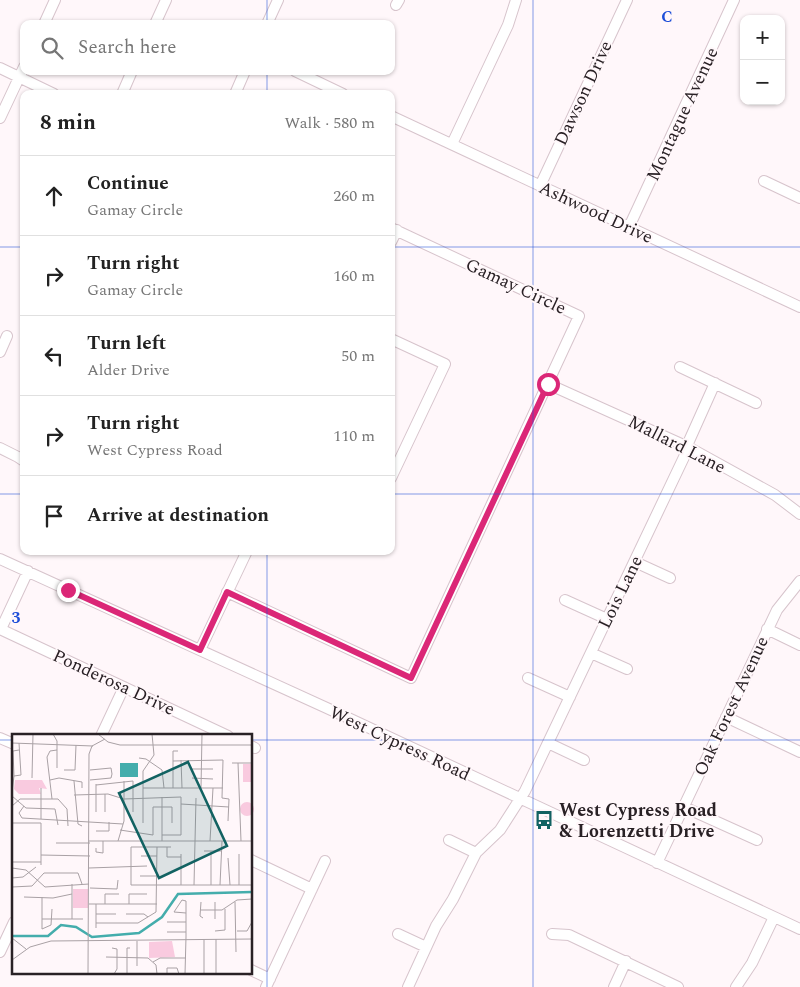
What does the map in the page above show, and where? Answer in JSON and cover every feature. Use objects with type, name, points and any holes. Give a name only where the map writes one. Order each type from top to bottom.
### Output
[{"type":"street","points":[[46,20],[55,0]]},
{"type":"street","points":[[157,20],[166,0]]},
{"type":"street","points":[[270,20],[278,0]]},
{"type":"street","points":[[452,144],[508,25],[516,0]]},
{"type":"street","name":"Dawson Drive","points":[[540,186],[627,0]]},
{"type":"street","name":"Montague Avenue","points":[[629,227],[734,0]]},
{"type":"street","points":[[0,68],[46,90]]},
{"type":"street","points":[[0,118],[20,74]]},
{"type":"street","points":[[124,90],[130,75]]},
{"type":"street","points":[[237,90],[243,75]]},
{"type":"street","points":[[303,75],[335,90]]},
{"type":"street","name":"Ashwood Drive","points":[[395,118],[800,307]]},
{"type":"street","points":[[764,181],[800,198]]},
{"type":"street","name":"Gamay Circle","points":[[227,592],[411,678],[548,384],[579,316],[395,229]]},
{"type":"street","points":[[0,352],[7,336]]},
{"type":"street","points":[[395,341],[445,364],[395,470]]},
{"type":"street","points":[[680,367],[756,403]]},
{"type":"street","name":"Mallard Lane","points":[[548,384],[688,448],[776,495],[800,514]]},
{"type":"street","name":"Lois Lane","points":[[408,987],[436,926],[453,899],[476,853],[500,830],[521,800],[635,562],[688,448],[689,441],[715,384]]},
{"type":"street","points":[[0,448],[20,459]]},
{"type":"street","points":[[200,650],[244,555]]},
{"type":"street","name":"West Cypress Road","points":[[0,559],[800,929]]},
{"type":"street","points":[[635,562],[670,578]]},
{"type":"street","points":[[0,629],[28,572]]},
{"type":"street","name":"Oak Forest Avenue","points":[[657,863],[767,629],[783,601],[800,581]]},
{"type":"street","points":[[565,600],[607,619]]},
{"type":"street","name":"Ponderosa Drive","points":[[0,629],[221,734]]},
{"type":"street","points":[[767,629],[800,645]]},
{"type":"street","points":[[591,653],[627,669]]},
{"type":"street","points":[[528,678],[570,697]]},
{"type":"street","points":[[102,734],[124,687]]},
{"type":"street","points":[[726,717],[800,752]]},
{"type":"street","points":[[0,738],[12,743]]},
{"type":"street","points":[[548,743],[584,760]]},
{"type":"street","points":[[684,807],[757,840]]},
{"type":"street","points":[[449,840],[476,853]]},
{"type":"street","points":[[252,860],[312,888]]},
{"type":"street","points":[[252,971],[268,983],[325,861]]},
{"type":"street","points":[[736,987],[752,963],[774,917]]},
{"type":"street","points":[[0,952],[12,926]]},
{"type":"street","points":[[398,934],[426,948]]},
{"type":"street","points":[[552,934],[570,935],[678,987]]},
{"type":"street","points":[[614,987],[626,961]]},
{"type":"place","name":"West Cypress Road & Lorenzetti Drive","points":[[544,820]]},
{"type":"route","points":[[68,590],[200,650],[227,592],[411,678],[548,384]]}]
